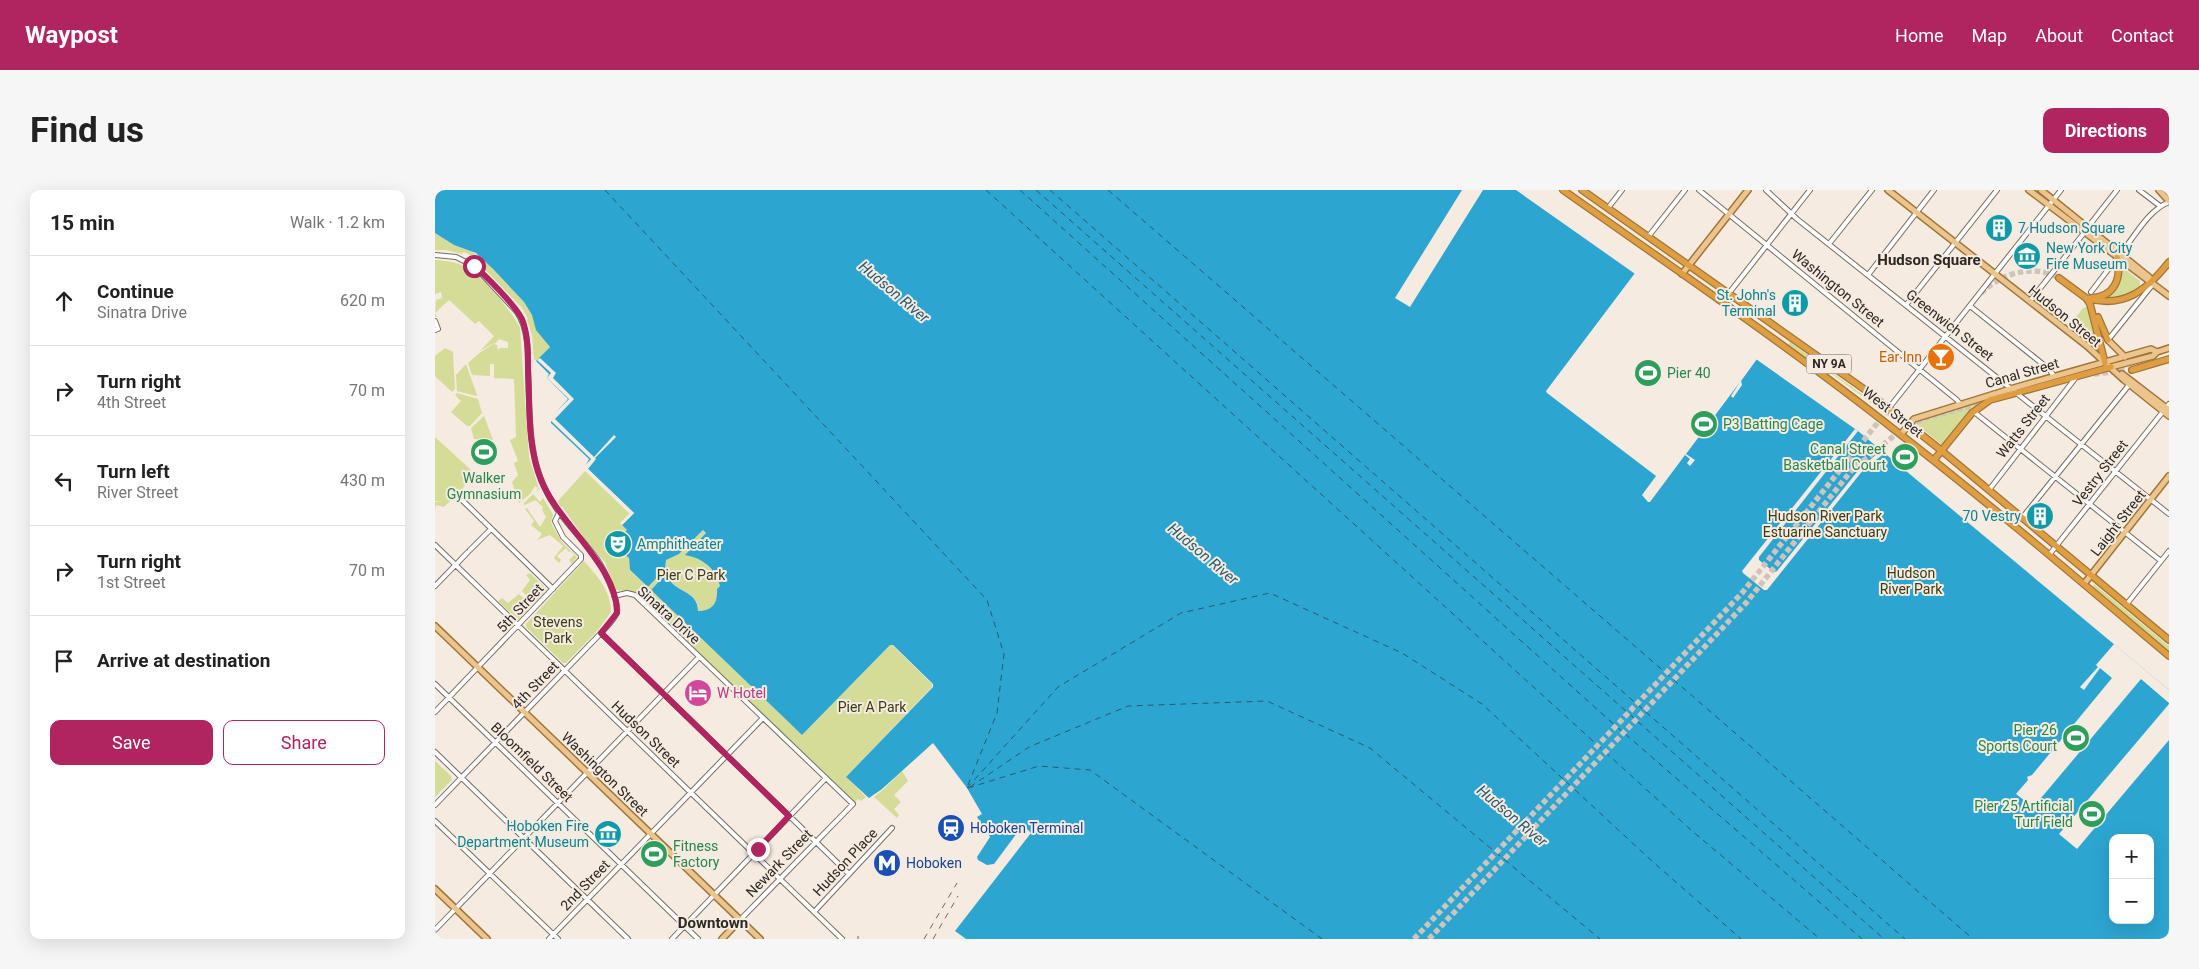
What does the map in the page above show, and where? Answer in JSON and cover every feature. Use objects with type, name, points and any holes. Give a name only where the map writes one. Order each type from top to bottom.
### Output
[{"type":"highway","name":"West Street","points":[[1563,190],[1722,302],[1901,434],[2169,656]]},
{"type":"highway","name":"West Street","points":[[1582,190],[1889,408],[2169,640]]},
{"type":"highway","points":[[2086,298],[2103,296],[2112,290],[2119,275],[2119,256]]},
{"type":"highway","points":[[2086,298],[2100,302],[2116,301],[2135,294],[2152,283],[2169,262]]},
{"type":"highway","points":[[2059,278],[2086,298],[2097,314],[2108,340]]},
{"type":"highway","points":[[2090,304],[2105,363]]},
{"type":"highway","points":[[2132,370],[2169,359]]},
{"type":"highway","name":"Canal Street","points":[[1934,460],[1974,412],[1989,400],[2014,390],[2111,367]]},
{"type":"main road","points":[[1682,274],[1748,190]]},
{"type":"main road","name":"Hudson Street","points":[[1888,190],[2030,301],[2105,363],[2167,408],[2169,416]]},
{"type":"main road","points":[[2029,190],[2084,233],[2149,277],[2152,283],[2169,296]]},
{"type":"main road","points":[[2041,190],[2088,227],[2119,256]]},
{"type":"main road","points":[[2159,190],[2169,202]]},
{"type":"main road","points":[[2108,340],[2125,360],[2125,372],[2131,383]]},
{"type":"main road","name":"Canal Street","points":[[2111,367],[2151,349],[2157,352],[2169,348]]},
{"type":"main road","name":"Canal Street","points":[[1901,434],[1915,419],[2014,390],[2054,376],[2125,360]]},
{"type":"main road","name":"Laight Street","points":[[2084,584],[2169,476]]},
{"type":"main road","name":"Washington Street","points":[[435,626],[760,939]]},
{"type":"main road","points":[[435,889],[487,939]]},
{"type":"main road","name":"Newark Street","points":[[722,939],[740,920]]},
{"type":"street","points":[[1608,208],[1623,190]]},
{"type":"street","points":[[1649,237],[1685,190]]},
{"type":"street","name":"Washington Street","points":[[1699,190],[1768,244],[1961,405]]},
{"type":"street","name":"Greenwich Street","points":[[1765,190],[1791,214],[2169,514]]},
{"type":"street","points":[[1722,302],[1810,190]]},
{"type":"street","points":[[1829,244],[1872,190]]},
{"type":"street","points":[[1868,275],[1934,190]]},
{"type":"street","points":[[1906,305],[1997,190]]},
{"type":"street","points":[[1889,408],[2061,190]]},
{"type":"street","points":[[2088,227],[2117,190]]},
{"type":"street","points":[[2139,190],[2160,206]]},
{"type":"street","points":[[2091,292],[2160,206],[2169,202]]},
{"type":"street","points":[[2030,301],[2084,233]]},
{"type":"street","name":"Sinatra Drive","points":[[435,255],[456,257],[474,266],[517,312],[522,321],[527,346],[534,457],[547,495],[559,514],[599,561],[614,596],[627,592],[635,595],[853,804]]},
{"type":"street","points":[[2108,340],[2152,283]]},
{"type":"street","points":[[1970,306],[2054,376]]},
{"type":"street","points":[[435,321],[436,330]]},
{"type":"street","name":"Watts Street","points":[[1989,490],[2077,376]]},
{"type":"street","points":[[2022,518],[2131,383]]},
{"type":"street","name":"Vestry Street","points":[[2049,555],[2167,408]]},
{"type":"street","points":[[1974,412],[2161,560]]},
{"type":"street","points":[[461,499],[553,589]]},
{"type":"street","name":"5th Street","points":[[435,712],[519,626],[582,557],[563,537],[555,521],[559,514]]},
{"type":"street","points":[[435,586],[491,529]]},
{"type":"street","name":"Hudson Street","points":[[435,545],[842,939]]},
{"type":"street","points":[[2126,605],[2169,551]]},
{"type":"street","name":"4th Street","points":[[435,805],[601,633],[617,613],[614,596]]},
{"type":"street","points":[[601,633],[848,873]]},
{"type":"street","points":[[435,930],[699,657]]},
{"type":"street","name":"Bloomfield Street","points":[[435,684],[698,939]]},
{"type":"street","name":"2nd Street","points":[[549,939],[763,718]]},
{"type":"street","points":[[435,752],[627,939]]},
{"type":"street","points":[[672,939],[825,778]]},
{"type":"street","name":"Newark Street","points":[[740,920],[853,804]]},
{"type":"street","points":[[435,820],[558,939]]},
{"type":"street","name":"Hudson Place","points":[[815,912],[845,880],[848,873],[892,828]]},
{"type":"green space","points":[[435,233],[454,245],[469,250],[483,259],[524,302],[532,315],[537,330],[550,347],[536,361],[534,359],[532,335],[528,319],[522,308],[472,256],[464,252],[462,254],[446,250],[435,250]]},
{"type":"green space","points":[[435,260],[459,264],[477,275],[503,302],[520,328],[529,457],[539,489],[536,493],[538,488],[535,486],[530,494],[519,503],[512,482],[518,475],[514,463],[518,461],[510,440],[516,437],[514,379],[494,378],[494,364],[490,364],[490,376],[472,375],[468,363],[493,344],[497,345],[498,350],[500,348],[508,348],[508,342],[499,339],[496,343],[492,344],[480,351],[494,336],[479,321],[475,324],[449,300],[435,313],[436,300],[442,298],[441,292],[435,294]]},
{"type":"green space","points":[[2122,267],[2140,281],[2140,287],[2121,297],[2098,299],[2118,285]]},
{"type":"green space","points":[[2087,307],[2090,309],[2099,353],[2069,326],[2083,308]]},
{"type":"green space","points":[[1790,342],[1904,425],[1903,427],[1820,365],[1810,361],[1788,345]]},
{"type":"green space","points":[[445,348],[453,352],[455,389],[452,392],[435,376],[435,356]]},
{"type":"green space","points":[[466,364],[476,396],[457,391],[456,375]]},
{"type":"green space","points":[[457,393],[478,399],[482,413],[470,426],[467,426],[451,412],[461,401],[455,395]]},
{"type":"green space","points":[[1976,403],[1942,445],[1915,423]]},
{"type":"green space","points":[[484,416],[493,440],[474,439],[471,428]]},
{"type":"green space","points":[[435,437],[471,470],[472,477],[462,489],[463,491],[454,500],[452,499],[444,507],[437,505],[435,508],[435,502],[442,502],[435,501]]},
{"type":"green space","points":[[585,471],[631,515],[622,525],[627,530],[623,535],[623,553],[629,558],[630,571],[648,587],[665,569],[666,560],[679,554],[703,530],[706,533],[686,554],[703,562],[715,574],[720,586],[717,589],[713,605],[707,610],[698,611],[695,599],[675,586],[666,575],[651,590],[802,735],[890,645],[932,684],[932,687],[846,777],[866,797],[861,801],[858,799],[854,803],[645,600],[631,591],[615,590],[605,562],[588,544],[562,506],[560,507],[558,501]]},
{"type":"green space","points":[[533,494],[540,502],[543,498],[553,514],[551,523],[562,542],[577,557],[572,564],[569,560],[574,555],[566,548],[557,556],[561,560],[559,563],[554,558],[563,546],[550,535],[537,540],[542,534],[531,525],[534,521],[525,509],[527,508],[540,527],[546,517],[542,510],[543,507],[535,500],[525,505],[523,504]]},
{"type":"green space","name":"Stevens Park","points":[[584,561],[606,590],[611,612],[598,630],[566,663],[563,663],[526,627],[526,624]]},
{"type":"green space","points":[[530,573],[547,590],[534,603],[522,591],[530,580],[526,575]]},
{"type":"green space","points":[[2094,584],[2169,646],[2169,651],[2093,587]]},
{"type":"green space","points":[[519,594],[532,606],[518,620],[498,601],[502,598],[508,603]]},
{"type":"green space","points":[[435,761],[451,776],[452,780],[435,797]]},
{"type":"green space","points":[[902,771],[908,781],[894,795],[901,802],[894,809],[899,815],[897,818],[874,797]]},
{"type":"water","name":"Hudson River","points":[[435,190],[1516,190],[1858,431],[2169,690],[2169,939],[966,939],[955,931],[1031,833],[1023,825],[994,864],[987,865],[978,860],[977,857],[990,837],[977,817],[982,814],[967,788],[933,743],[882,789],[869,798],[846,777],[933,687],[933,684],[893,645],[890,645],[802,735],[651,590],[666,574],[674,585],[694,599],[698,611],[707,610],[713,605],[717,589],[720,586],[715,574],[703,561],[685,555],[706,533],[703,530],[679,554],[666,560],[665,569],[648,587],[630,570],[629,558],[623,553],[625,544],[622,535],[627,530],[622,525],[634,513],[587,468],[586,465],[589,459],[551,423],[551,418],[568,399],[547,378],[549,374],[536,361],[550,347],[536,330],[532,315],[524,302],[493,269],[476,253],[454,245],[435,233]]},
{"type":"pier","points":[[1462,190],[1483,190],[1410,307],[1395,298]]},
{"type":"pier","name":"Pier 40","points":[[1635,273],[1757,359],[1741,381],[1742,385],[1733,398],[1731,396],[1740,382],[1686,454],[1695,460],[1690,466],[1687,463],[1690,459],[1685,455],[1650,502],[1642,495],[1656,476],[1546,391]]},
{"type":"pier","points":[[540,358],[556,373],[553,378],[574,399],[555,419],[594,457],[614,435],[616,437],[595,458],[588,469],[634,513],[622,525],[620,523],[630,513],[585,470],[584,467],[591,459],[549,419],[569,399],[547,378],[551,373],[537,360]]},
{"type":"pier","points":[[1855,429],[1858,431],[1759,557],[1759,560],[1774,572],[1777,571],[1861,467],[1882,450],[1885,453],[1864,469],[1767,590],[1764,590],[1742,571]]},
{"type":"pier","points":[[2114,644],[2169,690],[2169,703],[2141,679],[2031,810],[2024,808],[2025,801],[2016,794],[2028,780],[2027,777],[2032,775],[2112,678],[2100,668],[2084,690],[2080,687],[2098,667],[2096,665]]},
{"type":"pier","points":[[2169,704],[2169,740],[2077,849],[2059,834]]},
{"type":"ferry route","points":[[605,190],[987,600],[1004,654],[997,713],[968,785]]},
{"type":"ferry route","points":[[986,190],[1691,830],[1820,939]]},
{"type":"ferry route","points":[[1020,190],[1609,720],[1862,939]]},
{"type":"ferry route","points":[[1036,190],[1884,939]]},
{"type":"ferry route","points":[[1050,190],[1905,939]]},
{"type":"ferry route","points":[[1108,190],[1973,939]]},
{"type":"ferry route","points":[[967,788],[1058,687],[1181,613],[1270,593],[1402,653],[1482,704],[1653,862],[1741,939]]},
{"type":"ferry route","points":[[970,787],[1029,747],[1128,706],[1267,701],[1370,748],[1600,939]]},
{"type":"ferry route","points":[[968,788],[1039,766],[1090,770],[1322,939]]},
{"type":"tunnel","points":[[1981,293],[1989,286],[2017,273],[2038,271],[2059,278]]},
{"type":"tunnel","points":[[2094,374],[2132,370]]},
{"type":"tunnel","points":[[1909,426],[1926,418],[1986,402]]},
{"type":"tunnel","points":[[1414,939],[1742,593],[1891,406]]},
{"type":"tunnel","points":[[1429,939],[1746,603],[1851,471],[1901,430]]},
{"type":"railway","points":[[924,939],[957,883]]},
{"type":"railway","points":[[933,939],[958,896]]},
{"type":"place","name":"7 Hudson Square","points":[[1999,228]]},
{"type":"place","name":"New York City Fire Museum","points":[[2027,256]]},
{"type":"place","name":"St. John's Terminal","points":[[1795,303]]},
{"type":"place","name":"Ear Inn","points":[[1941,357]]},
{"type":"place","name":"Pier 40","points":[[1648,373]]},
{"type":"place","name":"P3 Batting Cage","points":[[1704,424]]},
{"type":"place","name":"Walker Gymnasium","points":[[484,452]]},
{"type":"place","name":"Canal Street Basketball Court","points":[[1905,457]]},
{"type":"place","name":"70 Vestry","points":[[2040,516]]},
{"type":"place","name":"Amphitheater","points":[[618,544]]},
{"type":"place","name":"W Hotel","points":[[698,693]]},
{"type":"place","name":"Pier 26 Sports Court","points":[[2076,738]]},
{"type":"place","name":"Pier 25 Artificial Turf Field","points":[[2092,814]]},
{"type":"place","name":"Hoboken Terminal","points":[[951,828]]},
{"type":"place","name":"Hoboken Fire Department Museum","points":[[608,834]]},
{"type":"place","name":"Fitness Factory","points":[[654,854]]},
{"type":"place","name":"Hoboken","points":[[887,863]]},
{"type":"district","name":"Hudson Square","points":[[1929,260]]},
{"type":"district","name":"Downtown","points":[[713,923]]},
{"type":"route","points":[[474,266],[517,312],[524,325],[534,457],[540,479],[551,502],[599,561],[614,596],[617,613],[601,633],[789,816],[758,849]]},
{"type":"park label","name":"Hudson River Park Estuarine Sanctuary","points":[[1825,524]]},
{"type":"park label","name":"Pier C Park","points":[[691,575]]},
{"type":"park label","name":"Hudson River Park","points":[[1911,582]]},
{"type":"park label","name":"Pier A Park","points":[[872,707]]}]
